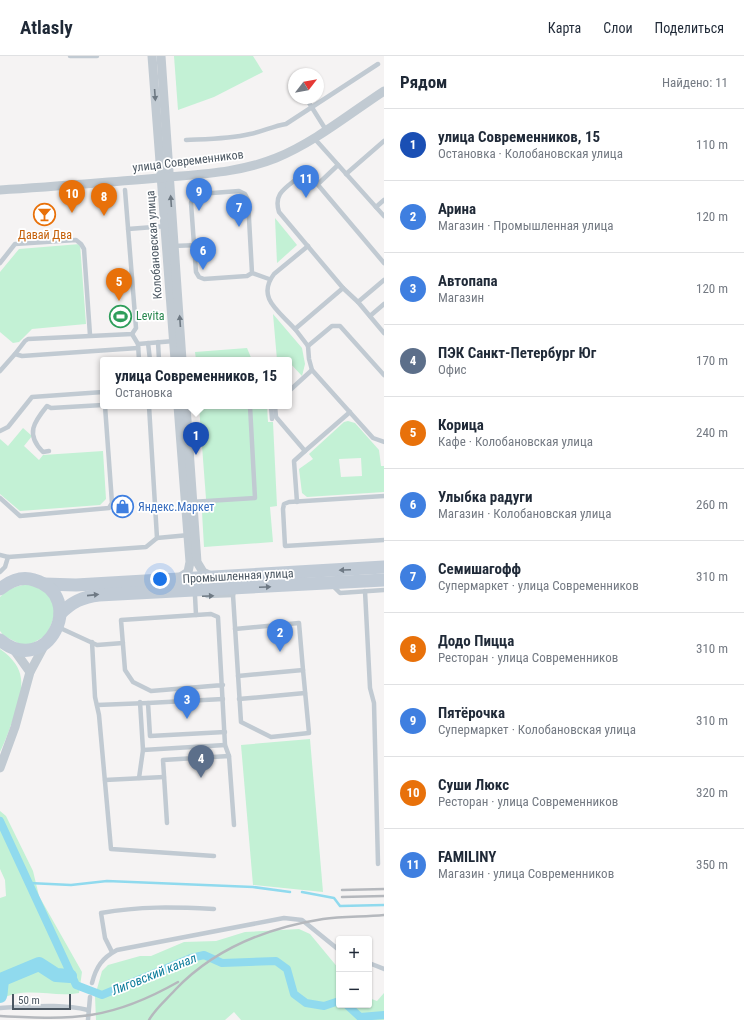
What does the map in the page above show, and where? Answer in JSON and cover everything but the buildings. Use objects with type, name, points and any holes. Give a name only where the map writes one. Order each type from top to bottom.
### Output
[{"type":"street","name":"Колобановская улица","points":[[152,56],[169,226],[177,341],[175,357]]},
{"type":"street","name":"Колобановская улица","points":[[161,56],[165,177]]},
{"type":"street","name":"улица Современников","points":[[1,191],[225,171],[261,163],[291,151],[314,138],[384,91]]},
{"type":"street","name":"Колобановская улица","points":[[177,341],[181,357]]},
{"type":"street","points":[[178,409],[189,502]]},
{"type":"street","points":[[176,585],[190,569],[191,535],[186,409]]},
{"type":"street","points":[[191,535],[199,568],[206,574],[214,577]]},
{"type":"street","name":"Промышленная улица","points":[[60,614],[76,600],[86,596],[176,585],[214,577],[384,567]]},
{"type":"street","name":"Промышленная улица","points":[[2,587],[24,579],[31,579],[44,584],[176,585],[235,591],[384,580]]},
{"type":"street","points":[[0,768],[15,727],[30,672],[45,643],[58,627],[60,614],[54,594],[44,584]]},
{"type":"street","points":[[0,640],[19,649],[32,649],[45,643]]},
{"type":"street","points":[[12,647],[30,672]]},
{"type":"lane","points":[[70,56],[97,56]]},
{"type":"lane","points":[[186,140],[230,138],[251,134],[273,126],[286,124],[378,64]]},
{"type":"lane","points":[[310,104],[326,130]]},
{"type":"lane","points":[[314,138],[384,216]]},
{"type":"lane","points":[[346,174],[384,141]]},
{"type":"lane","points":[[318,184],[338,165]]},
{"type":"lane","points":[[384,263],[313,179],[299,177],[278,195],[277,204],[279,212],[343,288],[358,302],[384,333]]},
{"type":"lane","points":[[125,190],[136,328],[132,334]]},
{"type":"lane","points":[[252,273],[248,200],[245,194],[239,191],[199,194],[193,197],[191,203],[196,272],[199,277],[204,279],[247,276],[252,273],[269,279]]},
{"type":"lane","points":[[376,207],[384,200]]},
{"type":"lane","points":[[128,229],[169,226]]},
{"type":"lane","points":[[0,263],[15,244],[76,240],[81,244],[84,249],[90,335]]},
{"type":"lane","points":[[170,247],[199,245]]},
{"type":"lane","points":[[308,246],[269,279],[266,288],[270,301],[308,346],[312,370],[373,438],[384,442]]},
{"type":"lane","points":[[358,302],[384,280]]},
{"type":"lane","points":[[295,329],[343,288]]},
{"type":"lane","points":[[370,316],[384,304]]},
{"type":"lane","points":[[308,346],[332,326],[340,326],[384,375]]},
{"type":"lane","points":[[1,369],[28,339],[90,335],[96,337],[132,334]]},
{"type":"lane","points":[[132,334],[138,346],[139,357]]},
{"type":"lane","points":[[15,354],[22,356],[138,346],[148,343],[177,341]]},
{"type":"lane","points":[[158,342],[159,357]]},
{"type":"lane","points":[[148,343],[150,357]]},
{"type":"lane","points":[[292,388],[312,370]]},
{"type":"lane","points":[[0,431],[8,427],[32,397],[100,392]]},
{"type":"lane","points":[[44,396],[47,406]]},
{"type":"lane","points":[[47,406],[51,408],[100,405]]},
{"type":"lane","points":[[47,406],[35,420],[33,425],[35,444],[43,452],[49,452]]},
{"type":"lane","points":[[0,498],[20,516],[109,508],[112,503],[104,409]]},
{"type":"lane","points":[[149,409],[157,538]]},
{"type":"lane","points":[[189,502],[255,498],[250,409]]},
{"type":"lane","points":[[272,419],[273,409]]},
{"type":"lane","points":[[274,409],[276,417],[305,451]]},
{"type":"lane","points":[[297,502],[294,460],[350,412]]},
{"type":"lane","points":[[384,496],[289,502],[284,504],[282,508],[284,546],[384,540]]},
{"type":"lane","points":[[0,555],[8,557],[146,547],[157,538],[191,535]]},
{"type":"lane","points":[[0,572],[5,566],[8,557]]},
{"type":"lane","points":[[330,583],[340,593],[384,590]]},
{"type":"lane","points":[[176,585],[188,597],[235,591],[235,629],[241,722],[271,737],[309,733],[299,623],[235,629]]},
{"type":"lane","points":[[365,591],[370,688],[374,703],[378,864]]},
{"type":"lane","points":[[195,596],[196,615]]},
{"type":"lane","points":[[223,685],[151,691],[133,682],[125,670],[122,620],[211,614],[218,617],[223,685],[225,744],[230,756],[234,824]]},
{"type":"lane","points":[[58,627],[98,644],[123,643]]},
{"type":"lane","points":[[92,642],[111,849],[214,856]]},
{"type":"lane","points":[[238,676],[303,670]]},
{"type":"lane","points":[[239,699],[305,693]]},
{"type":"lane","points":[[97,705],[140,702],[148,704],[223,699]]},
{"type":"lane","points":[[139,778],[143,750],[140,702]]},
{"type":"lane","points":[[148,704],[150,736],[225,732]]},
{"type":"lane","points":[[143,750],[225,744]]},
{"type":"lane","points":[[167,823],[163,760],[230,756]]},
{"type":"lane","points":[[105,780],[164,777]]},
{"type":"lane","points":[[112,952],[105,938],[101,913],[134,907],[169,906],[214,910]]},
{"type":"lane","points":[[92,983],[99,964],[112,952],[128,946],[284,918],[302,920],[336,948]]},
{"type":"lane","points":[[372,964],[384,969]]},
{"type":"lane","points":[[88,1020],[90,997]]},
{"type":"lane","points":[[0,1008],[75,1006],[88,1010]]},
{"type":"green space","points":[[174,56],[253,56],[263,72],[214,97],[178,110]]},
{"type":"green space","points":[[275,218],[297,245],[277,263]]},
{"type":"green space","points":[[80,244],[86,324],[32,329],[19,342],[13,343],[0,332],[0,272],[19,249]]},
{"type":"green space","points":[[273,314],[302,348],[305,364],[302,376],[292,365],[292,357],[277,357]]},
{"type":"green space","points":[[247,348],[251,357],[196,357],[195,352]]},
{"type":"green space","points":[[199,409],[267,409],[268,422],[273,422],[277,506],[270,507],[273,542],[204,547],[202,512],[207,512]]},
{"type":"green space","points":[[348,421],[355,423],[379,450],[381,466],[384,466],[384,492],[307,497],[302,493],[299,469],[313,459],[309,454],[344,422]],"holes":[[[361,458],[362,476],[341,477],[339,459]]]},
{"type":"green space","points":[[23,428],[32,436],[24,446],[39,460],[43,455],[103,451],[106,499],[100,505],[20,511],[0,494],[0,439],[8,446]]},
{"type":"green space","points":[[30,584],[46,592],[53,602],[55,614],[47,635],[31,644],[20,644],[4,636],[0,631],[0,597],[7,591],[22,585]]},
{"type":"green space","points":[[0,649],[15,663],[21,678],[21,686],[15,714],[0,752]]},
{"type":"green space","points":[[310,739],[323,892],[253,885],[241,745]]},
{"type":"green space","points":[[0,811],[6,816],[33,871],[39,896],[82,972],[79,993],[19,993],[0,1000],[0,898],[6,896],[5,880],[0,869]]},
{"type":"green space","points":[[299,929],[310,934],[336,965],[336,1008],[372,1008],[372,999],[377,1001],[384,993],[384,1020],[241,1020],[234,1012],[225,1020],[96,1020],[95,996],[102,971],[108,965],[140,956],[151,956],[184,942],[216,941],[245,932]]},
{"type":"waterway","name":"Лиговский канал","points":[[0,821],[76,985],[102,995],[191,958],[204,955],[222,963],[276,961],[287,969],[294,994],[306,1003],[324,1006],[336,1002]]},
{"type":"waterway","points":[[29,883],[71,885],[107,881],[253,887],[290,892]]},
{"type":"waterway","points":[[302,892],[334,898],[340,906],[384,905]]},
{"type":"waterway","points":[[0,996],[3,979],[39,964],[56,975],[70,976]]},
{"type":"waterway","name":"Лиговский канал","points":[[350,1008],[360,1017],[384,1015]]},
{"type":"railway","points":[[342,890],[384,889]]},
{"type":"railway","points":[[342,897],[384,896]]},
{"type":"railway","points":[[149,1020],[154,1012],[191,975],[224,951],[243,942],[262,934],[302,923],[331,918],[384,915]]},
{"type":"railway","points":[[0,1016],[50,1018],[92,1015],[112,1011],[132,1004],[154,995],[178,982]]},
{"type":"place","name":"FAMILINY","points":[[306,198]]},
{"type":"place","name":"Пятёрочка","points":[[199,211]]},
{"type":"place","name":"Суши Люкс","points":[[72,213]]},
{"type":"place","name":"Давай Два","points":[[45,214]]},
{"type":"place","name":"Додо Пицца","points":[[104,216]]},
{"type":"place","name":"Семишагофф","points":[[239,227]]},
{"type":"place","name":"Улыбка радуги","points":[[203,270]]},
{"type":"place","name":"Корица","points":[[119,301]]},
{"type":"place","name":"Levita","points":[[120,316]]},
{"type":"place","name":"улица Современников, 15","points":[[196,455]]},
{"type":"place","name":"Яндекс.Маркет","points":[[123,507]]},
{"type":"place","name":"Арина","points":[[280,652]]},
{"type":"place","name":"Автопапа","points":[[187,719]]},
{"type":"place","name":"ПЭК Санкт-Петербург Юг","points":[[201,778]]}]
